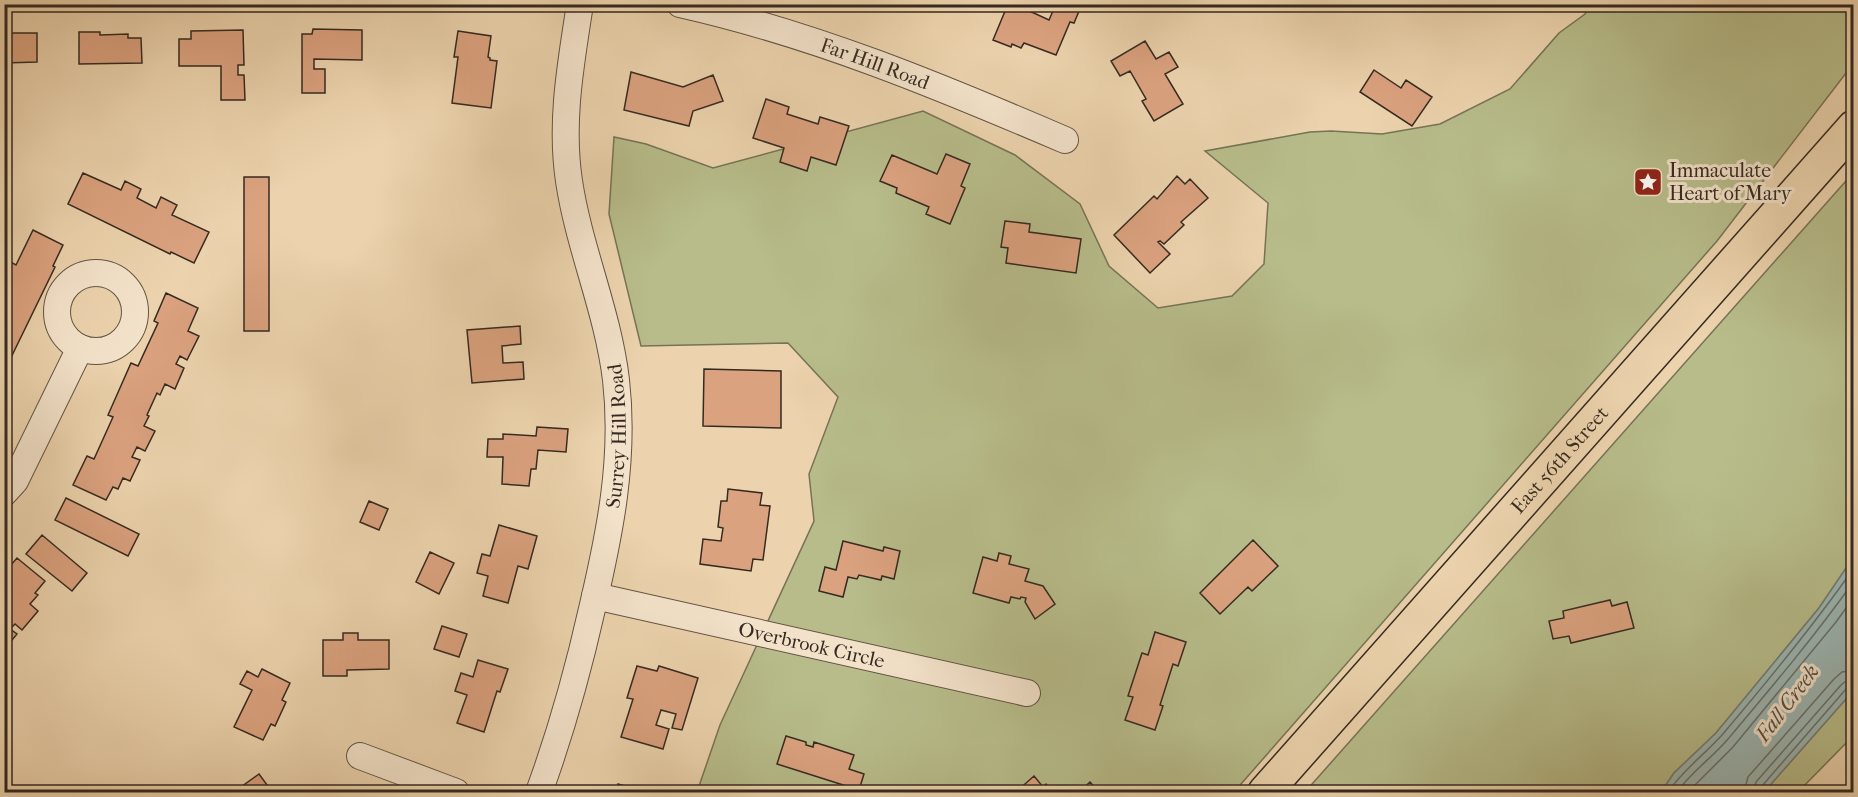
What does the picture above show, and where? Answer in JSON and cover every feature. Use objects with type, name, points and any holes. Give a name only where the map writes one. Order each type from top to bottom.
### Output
[{"type":"main road","name":"East 56th Street","points":[[1266,792],[1854,128]]},
{"type":"street","name":"Surrey Hill Road","points":[[539,792],[576,678],[595,596],[615,500],[619,426],[611,351],[576,217],[565,145],[565,109],[580,4]]},
{"type":"street","name":"Far Hill Road","points":[[680,4],[840,49],[951,91],[1065,140]]},
{"type":"street","points":[[4,493],[15,481],[80,348]]},
{"type":"street","name":"Overbrook Circle","points":[[595,596],[1027,693]]},
{"type":"street","points":[[360,756],[456,792]]},
{"type":"green space","points":[[1590,5],[1853,5],[1853,64],[1717,241],[1234,792],[697,792],[720,725],[814,521],[809,474],[838,397],[788,343],[641,346],[609,214],[614,137],[646,144],[713,168],[923,111],[1015,155],[1080,204],[1109,266],[1158,308],[1232,296],[1264,264],[1268,203],[1205,151],[1310,132],[1382,134],[1440,124],[1510,89],[1559,33],[1585,14]]},
{"type":"green space","points":[[1853,173],[1853,558],[1819,608],[1716,733],[1674,773],[1661,792],[1305,792]]},
{"type":"green space","points":[[1853,691],[1853,736],[1798,792],[1764,792]]},
{"type":"water","name":"Fall Creek","points":[[1853,558],[1853,691],[1764,792],[1661,792],[1674,773],[1716,733],[1819,608]]},
{"type":"building","points":[[1008,4],[1014,4],[1049,20],[1056,4],[1082,4],[1074,23],[1070,22],[1056,55],[1024,43],[1021,48],[993,40]]},
{"type":"building","points":[[313,29],[362,30],[362,60],[314,59],[314,69],[325,69],[325,93],[302,93],[302,34],[312,34]]},
{"type":"building","points":[[243,30],[244,65],[238,65],[238,75],[244,75],[245,100],[221,100],[221,66],[179,66],[179,39],[191,39],[191,31]]},
{"type":"building","points":[[458,31],[491,36],[488,57],[490,60],[497,61],[491,108],[452,103],[458,57],[454,57]]},
{"type":"building","points":[[79,32],[100,32],[100,35],[128,34],[128,38],[141,38],[142,63],[79,64]]},
{"type":"building","points":[[4,33],[37,33],[37,62],[4,63]]},
{"type":"building","points":[[1145,41],[1156,59],[1169,52],[1178,67],[1165,74],[1183,104],[1154,121],[1142,101],[1146,99],[1130,71],[1120,76],[1111,61]]},
{"type":"building","points":[[1374,70],[1401,88],[1406,80],[1432,97],[1412,126],[1360,92]]},
{"type":"building","points":[[631,72],[683,87],[713,75],[723,101],[693,111],[689,126],[624,110]]},
{"type":"building","points":[[766,99],[789,107],[787,114],[818,124],[820,117],[849,126],[836,165],[811,157],[807,171],[780,162],[784,148],[753,138]]},
{"type":"building","points":[[946,154],[970,164],[961,186],[965,188],[950,224],[926,214],[929,207],[896,193],[897,188],[880,181],[892,155],[937,174]]},
{"type":"building","points":[[83,173],[121,190],[125,181],[141,189],[137,198],[156,208],[161,197],[177,205],[172,215],[209,232],[194,263],[171,252],[170,254],[68,204]]},
{"type":"building","points":[[1177,176],[1185,184],[1190,179],[1208,198],[1181,222],[1184,225],[1164,244],[1158,242],[1170,254],[1150,273],[1114,235],[1154,196],[1157,199]]},
{"type":"building","points":[[244,177],[269,177],[269,331],[244,331]]},
{"type":"building","points":[[1005,221],[1030,224],[1029,232],[1081,239],[1076,273],[1006,263],[1008,248],[1001,247]]},
{"type":"building","points":[[33,230],[63,245],[53,266],[55,267],[4,372],[4,266],[7,260],[16,265]]},
{"type":"building","points":[[166,293],[198,308],[188,331],[199,336],[187,360],[180,356],[176,364],[184,368],[175,389],[165,384],[160,395],[157,393],[144,426],[155,431],[145,451],[137,447],[132,457],[140,460],[130,481],[123,478],[118,489],[113,487],[106,500],[73,485],[87,456],[94,459],[113,417],[108,415],[131,363],[138,366],[158,323],[154,321]]},
{"type":"building","points":[[520,326],[521,344],[502,346],[503,363],[523,362],[524,379],[472,383],[467,330]]},
{"type":"building","points":[[704,369],[781,371],[781,428],[703,426]]},
{"type":"building","points":[[537,427],[568,429],[566,452],[538,450],[536,469],[531,469],[529,486],[502,484],[503,457],[487,457],[488,439],[503,439],[503,434],[536,436]]},
{"type":"building","points":[[728,489],[762,493],[760,505],[770,506],[763,560],[753,559],[751,571],[700,564],[703,539],[721,541],[723,528],[718,527],[721,501],[727,501]]},
{"type":"building","points":[[66,498],[139,534],[128,556],[55,520]]},
{"type":"building","points":[[369,501],[388,509],[379,530],[360,522]]},
{"type":"building","points":[[499,525],[537,536],[528,569],[518,566],[508,603],[483,596],[488,576],[477,573],[482,554],[490,556]]},
{"type":"building","points":[[42,535],[87,573],[72,591],[26,554]]},
{"type":"building","points":[[1253,540],[1278,566],[1252,591],[1248,587],[1220,614],[1200,593]]},
{"type":"building","points":[[843,541],[883,551],[884,547],[900,551],[894,579],[882,576],[881,580],[859,575],[857,579],[848,577],[843,597],[819,591],[825,567],[836,570]]},
{"type":"building","points":[[430,552],[454,563],[439,594],[416,582]]},
{"type":"building","points":[[999,553],[1011,556],[1009,564],[1029,569],[1025,581],[1043,586],[1055,604],[1035,619],[1025,602],[1026,598],[1011,597],[1009,603],[973,593],[983,557],[997,561]]},
{"type":"building","points":[[17,558],[45,581],[35,593],[38,595],[30,604],[38,611],[22,630],[15,624],[10,629],[17,634],[4,650],[4,573]]},
{"type":"building","points":[[1610,600],[1612,606],[1627,602],[1634,628],[1571,643],[1569,636],[1553,639],[1549,621],[1564,618],[1563,611]]},
{"type":"building","points":[[442,626],[467,634],[459,657],[434,649]]},
{"type":"building","points":[[1155,632],[1186,642],[1178,666],[1173,664],[1155,730],[1125,720],[1133,697],[1128,696],[1142,653],[1148,655]]},
{"type":"building","points":[[343,633],[358,633],[358,640],[389,640],[389,669],[347,670],[347,676],[323,676],[323,640],[343,640]]},
{"type":"building","points":[[478,660],[508,669],[500,692],[497,691],[484,732],[457,723],[467,695],[455,691],[461,673],[473,677]]},
{"type":"building","points":[[637,666],[657,671],[659,666],[698,678],[682,730],[672,728],[676,714],[661,710],[656,725],[669,729],[663,749],[621,737],[633,699],[627,698]]},
{"type":"building","points":[[262,669],[290,683],[282,700],[286,702],[275,726],[271,724],[263,740],[234,727],[252,690],[240,684],[247,671],[258,677]]},
{"type":"building","points":[[786,736],[806,742],[806,745],[813,747],[814,742],[854,755],[849,769],[864,774],[859,790],[777,764]]},
{"type":"building","points":[[259,774],[270,789],[266,792],[234,792]]},
{"type":"building","points":[[1034,776],[1043,787],[1046,784],[1053,792],[1016,792]]},
{"type":"building","points":[[1090,782],[1099,792],[1079,792]]},
{"type":"building","points":[[618,784],[646,792],[616,792]]},
{"type":"place","name":"Immaculate Heart of Mary","points":[[1648,182]]}]
